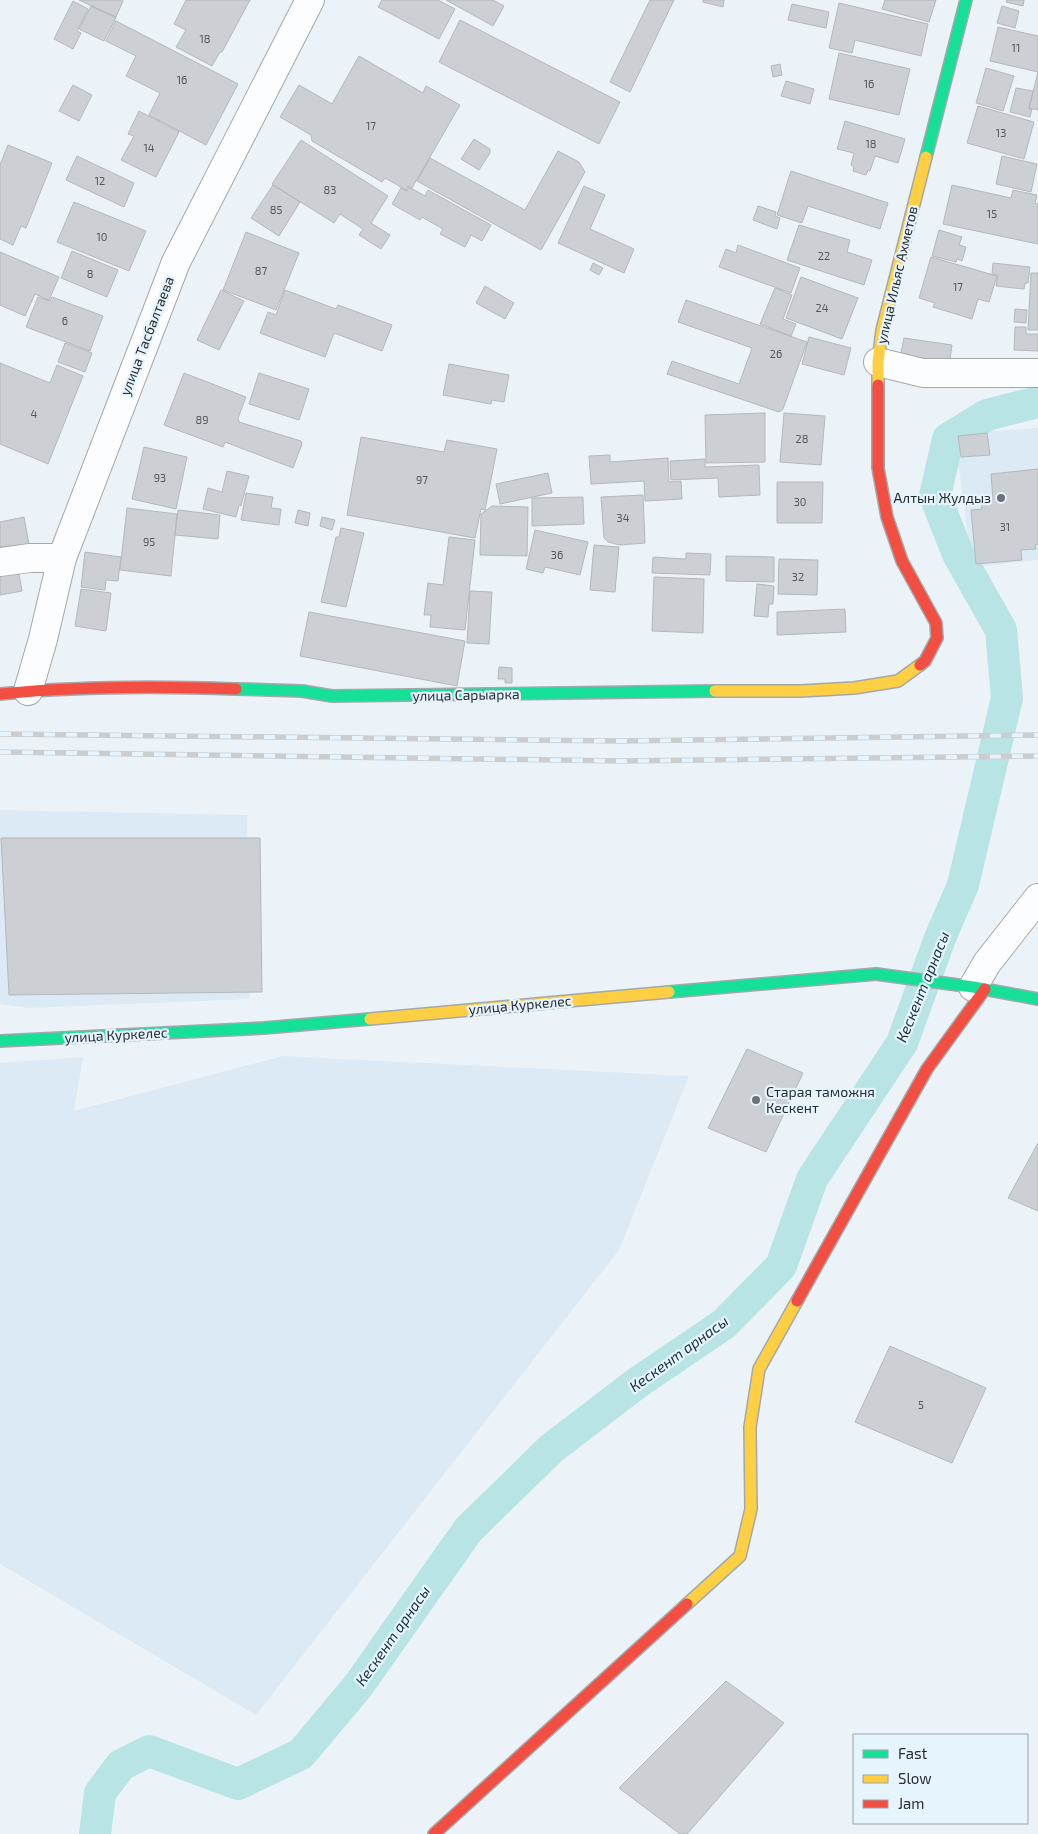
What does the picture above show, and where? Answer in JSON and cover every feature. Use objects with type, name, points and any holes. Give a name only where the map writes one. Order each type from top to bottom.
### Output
[{"type":"street","name":"улица Тасбалтаева","points":[[28,690],[43,639],[62,558],[176,262],[310,0]]},
{"type":"street","name":"улица Ильяс Ахметов","points":[[925,661],[937,638],[936,623],[902,561],[887,517],[878,468],[878,362],[882,330],[966,0]]},
{"type":"street","points":[[878,362],[923,373],[1038,373]]},
{"type":"street","points":[[0,562],[30,558],[62,558]]},
{"type":"street","name":"улица Сарыарка","points":[[0,694],[28,690],[109,687],[302,691],[332,696],[801,691],[854,688],[898,681],[925,661]]},
{"type":"street","points":[[434,1834],[740,1556],[751,1509],[750,1427],[759,1369],[927,1069],[979,988],[987,963],[1038,898]]},
{"type":"street","name":"улица Куркелес","points":[[0,1041],[264,1028],[876,974],[979,988],[1038,999]]},
{"type":"shaded area","name":"Алтын Жулдыз","points":[[1038,428],[1038,560],[972,567],[955,437],[994,431]]},
{"type":"shaded area","points":[[0,810],[247,815],[250,999],[29,1008],[0,1004]]},
{"type":"shaded area","points":[[283,1056],[689,1076],[619,1250],[256,1715],[0,1564],[0,1063],[83,1057],[74,1111]]},
{"type":"building","points":[[79,0],[121,0],[123,1],[116,17]]},
{"type":"building","points":[[186,0],[250,0],[222,52],[220,52],[212,66],[176,47],[186,30],[174,24]]},
{"type":"building","points":[[382,0],[438,0],[455,9],[439,39],[378,7]]},
{"type":"building","points":[[446,0],[493,0],[504,6],[493,26]]},
{"type":"building","points":[[650,0],[674,0],[630,92],[610,82]]},
{"type":"building","points":[[703,0],[724,0],[723,7],[703,2]]},
{"type":"building","points":[[885,0],[936,0],[929,22],[882,9]]},
{"type":"building","points":[[1007,0],[1024,0],[1023,6],[1006,2]]},
{"type":"building","points":[[73,1],[88,9],[77,31],[81,33],[73,49],[54,39]]},
{"type":"building","points":[[839,3],[928,24],[921,56],[855,40],[852,53],[829,48]]},
{"type":"building","points":[[792,4],[829,12],[826,28],[788,20]]},
{"type":"building","points":[[91,6],[116,18],[104,41],[79,29]]},
{"type":"building","points":[[1002,6],[1019,11],[1015,28],[997,23]]},
{"type":"building","points":[[460,20],[620,102],[599,144],[439,62]]},
{"type":"building","points":[[116,21],[238,84],[206,145],[149,115],[160,93],[126,76],[136,56],[106,41]]},
{"type":"building","points":[[998,27],[1038,36],[1038,72],[990,61]]},
{"type":"building","points":[[839,53],[910,69],[899,115],[829,99]]},
{"type":"building","points":[[359,56],[423,93],[426,86],[460,105],[412,188],[408,186],[406,190],[385,178],[382,182],[312,141],[311,135],[280,117],[299,85],[332,104]]},
{"type":"building","points":[[780,64],[782,75],[773,77],[771,66]]},
{"type":"building","points":[[986,68],[1014,76],[1003,111],[976,103]]},
{"type":"building","points":[[1038,72],[1038,110],[1029,108]]},
{"type":"building","points":[[786,81],[814,89],[810,104],[781,96]]},
{"type":"building","points":[[73,85],[92,95],[79,121],[59,111]]},
{"type":"building","points":[[1016,88],[1033,91],[1029,109],[1032,109],[1030,117],[1010,112]]},
{"type":"building","points":[[978,106],[1034,122],[1024,159],[967,143]]},
{"type":"building","points":[[139,111],[179,132],[156,177],[121,160],[134,136],[128,134]]},
{"type":"building","points":[[845,121],[905,139],[898,163],[875,156],[870,171],[868,170],[866,175],[853,171],[854,167],[851,165],[854,153],[837,149]]},
{"type":"building","points":[[474,139],[490,149],[490,153],[479,170],[461,159]]},
{"type":"building","points":[[301,140],[388,196],[371,223],[390,235],[381,249],[359,235],[363,229],[340,214],[334,223],[272,184]]},
{"type":"building","points":[[8,145],[52,163],[26,228],[21,226],[13,245],[0,239],[0,165]]},
{"type":"building","points":[[558,151],[579,162],[585,172],[541,250],[417,181],[430,158],[525,210]]},
{"type":"building","points":[[77,156],[134,183],[124,207],[66,180]]},
{"type":"building","points":[[1002,156],[1037,164],[1031,192],[996,184]]},
{"type":"building","points":[[791,171],[888,203],[880,229],[808,206],[802,223],[777,215]]},
{"type":"building","points":[[273,185],[300,202],[279,236],[251,218]]},
{"type":"building","points":[[952,185],[1011,198],[1013,190],[1037,195],[1035,203],[1038,204],[1038,244],[943,224]]},
{"type":"building","points":[[584,186],[605,195],[590,229],[634,249],[624,273],[558,243]]},
{"type":"building","points":[[409,187],[425,196],[428,190],[491,225],[482,241],[471,235],[465,247],[440,234],[443,229],[422,217],[420,220],[392,204],[401,188],[407,191]]},
{"type":"building","points":[[74,202],[146,231],[129,271],[57,242]]},
{"type":"building","points":[[758,206],[776,212],[775,216],[780,218],[777,229],[753,220]]},
{"type":"building","points":[[799,225],[850,240],[847,252],[872,260],[864,285],[787,260]]},
{"type":"building","points":[[939,230],[962,237],[959,245],[966,247],[962,261],[957,259],[956,262],[932,256]]},
{"type":"building","points":[[246,232],[299,253],[276,310],[223,290]]},
{"type":"building","points":[[738,245],[800,268],[791,293],[719,267],[726,249],[736,253]]},
{"type":"building","points":[[72,251],[118,270],[107,297],[61,278]]},
{"type":"building","points":[[0,252],[59,277],[49,300],[35,294],[25,316],[0,305]]},
{"type":"building","points":[[931,257],[997,276],[989,302],[978,299],[972,319],[933,307],[935,303],[919,298]]},
{"type":"building","points":[[593,263],[603,268],[599,275],[590,270]]},
{"type":"building","points":[[993,263],[1030,267],[1028,283],[1025,283],[1024,289],[996,286],[998,275],[992,275]]},
{"type":"building","points":[[1031,273],[1038,273],[1038,330],[1028,330]]},
{"type":"building","points":[[801,277],[858,298],[842,339],[786,318]]},
{"type":"building","points":[[485,286],[514,303],[505,319],[476,303]]},
{"type":"building","points":[[775,288],[792,295],[783,319],[796,324],[791,336],[760,324]]},
{"type":"building","points":[[221,290],[244,301],[219,350],[197,340]]},
{"type":"building","points":[[285,290],[336,309],[338,305],[392,325],[382,351],[334,333],[325,357],[260,333],[268,312],[276,315]]},
{"type":"building","points":[[38,297],[50,301],[52,297],[103,316],[90,351],[26,327]]},
{"type":"building","points":[[686,300],[807,342],[783,409],[779,412],[667,374],[672,361],[739,384],[752,348],[678,322]]},
{"type":"building","points":[[1015,309],[1027,310],[1026,323],[1014,322]]},
{"type":"building","points":[[1015,327],[1026,327],[1026,334],[1038,334],[1038,351],[1014,350]]},
{"type":"building","points":[[809,337],[851,348],[844,375],[802,364]]},
{"type":"building","points":[[904,338],[952,345],[949,366],[900,358]]},
{"type":"building","points":[[65,343],[92,353],[85,372],[58,362]]},
{"type":"building","points":[[0,363],[50,383],[57,365],[83,376],[48,464],[0,444]]},
{"type":"building","points":[[449,364],[509,375],[504,402],[492,400],[491,404],[443,395]]},
{"type":"building","points":[[184,373],[246,397],[238,418],[239,422],[301,441],[302,444],[293,468],[225,442],[223,447],[164,425]]},
{"type":"building","points":[[259,373],[309,389],[299,420],[249,404]]},
{"type":"building","points":[[765,413],[765,462],[706,463],[705,415]]},
{"type":"building","points":[[784,413],[825,416],[821,465],[780,462]]},
{"type":"building","points":[[987,433],[990,455],[961,457],[958,436]]},
{"type":"building","points":[[361,437],[444,452],[447,440],[497,449],[485,510],[481,509],[475,538],[347,515]]},
{"type":"building","points":[[144,447],[187,457],[176,509],[132,499]]},
{"type":"building","points":[[610,455],[610,462],[668,458],[669,482],[681,481],[682,499],[645,501],[644,481],[591,484],[589,456]]},
{"type":"building","points":[[705,459],[705,467],[759,465],[760,495],[719,497],[718,478],[671,480],[670,461]]},
{"type":"building","points":[[1038,469],[1038,544],[1035,545],[1036,549],[1021,550],[1022,560],[976,564],[971,510],[982,509],[981,501],[993,500],[991,474]]},
{"type":"building","points":[[227,471],[249,476],[236,517],[203,509],[208,488],[222,492]]},
{"type":"building","points":[[548,473],[552,493],[500,504],[496,484]]},
{"type":"building","points":[[777,482],[823,482],[822,523],[777,523]]},
{"type":"building","points":[[246,493],[273,497],[271,508],[281,509],[279,525],[241,520]]},
{"type":"building","points":[[643,495],[645,543],[620,545],[608,542],[604,538],[601,497]]},
{"type":"building","points":[[583,497],[584,524],[532,526],[532,498]]},
{"type":"building","points":[[492,506],[528,507],[527,556],[480,555],[481,514]]},
{"type":"building","points":[[127,508],[177,514],[171,576],[120,570]]},
{"type":"building","points":[[178,510],[220,515],[218,539],[175,535]]},
{"type":"building","points":[[298,510],[310,513],[308,526],[295,523]]},
{"type":"building","points":[[24,517],[30,550],[0,556],[0,522]]},
{"type":"building","points":[[322,517],[335,520],[332,530],[320,526]]},
{"type":"building","points":[[341,528],[364,533],[346,607],[321,602],[336,537],[339,537]]},
{"type":"building","points":[[535,530],[588,542],[580,575],[545,567],[543,573],[526,569]]},
{"type":"building","points":[[449,537],[475,540],[465,630],[430,627],[431,615],[424,615],[428,583],[443,585]]},
{"type":"building","points":[[594,545],[619,547],[615,592],[590,590]]},
{"type":"building","points":[[85,552],[121,557],[118,581],[106,580],[105,590],[81,587]]},
{"type":"building","points":[[686,553],[711,554],[710,575],[652,573],[653,557],[686,559]]},
{"type":"building","points":[[726,556],[774,557],[774,582],[726,581]]},
{"type":"building","points":[[779,559],[818,560],[817,595],[778,594]]},
{"type":"building","points":[[18,568],[22,591],[0,595],[0,572]]},
{"type":"building","points":[[654,577],[704,579],[703,633],[652,631]]},
{"type":"building","points":[[757,584],[774,586],[773,604],[769,604],[768,617],[754,616]]},
{"type":"building","points":[[81,589],[111,593],[106,631],[75,626]]},
{"type":"building","points":[[470,591],[492,592],[489,644],[467,643]]},
{"type":"building","points":[[845,609],[846,632],[777,635],[777,612]]},
{"type":"building","points":[[309,612],[465,641],[457,686],[300,656]]},
{"type":"building","points":[[499,667],[512,668],[512,683],[505,683],[505,679],[498,679]]},
{"type":"building","points":[[1,838],[260,838],[262,992],[9,995]]},
{"type":"building","name":"Старая таможня Кескент","points":[[747,1049],[803,1073],[766,1152],[708,1128]]},
{"type":"building","points":[[1038,1143],[1038,1211],[1008,1198]]},
{"type":"building","points":[[890,1346],[986,1388],[952,1463],[855,1422]]},
{"type":"building","points":[[726,1681],[784,1723],[687,1834],[680,1834],[619,1788]]},
{"type":"waterway","name":"Кескент арнасы","points":[[95,1834],[100,1793],[121,1765],[149,1751],[238,1784],[301,1754],[358,1686],[468,1530],[552,1448],[637,1383],[724,1324],[781,1266],[812,1179],[902,1043],[940,938],[963,885],[1007,698],[1001,630],[958,554],[935,496],[948,439],[987,415],[1038,402]]},
{"type":"railway","points":[[0,734],[620,741],[1038,735]]},
{"type":"railway","points":[[0,752],[621,761],[1038,756]]},
{"type":"traffic: fast","points":[[926,157],[966,0]]},
{"type":"traffic: fast","points":[[236,689],[302,691],[332,696],[715,691]]},
{"type":"traffic: fast","points":[[669,992],[876,974],[973,987],[1038,999]]},
{"type":"traffic: fast","points":[[0,1041],[264,1028],[370,1019]]},
{"type":"traffic: slow","points":[[878,385],[878,362],[882,330],[926,157]]},
{"type":"traffic: slow","points":[[715,691],[801,691],[854,688],[898,681],[920,665]]},
{"type":"traffic: slow","points":[[370,1019],[669,992]]},
{"type":"traffic: slow","points":[[687,1604],[740,1556],[751,1509],[750,1427],[759,1369],[797,1301]]},
{"type":"traffic: jam","points":[[878,385],[878,468],[887,517],[902,561],[936,623],[937,638],[925,661],[920,665]]},
{"type":"traffic: jam","points":[[0,694],[118,687],[236,689]]},
{"type":"traffic: jam","points":[[797,1301],[927,1069],[985,989]]},
{"type":"traffic: jam","points":[[434,1834],[687,1604]]},
{"type":"place","name":"Алтын Жулдыз","points":[[1001,498]]},
{"type":"place","name":"Старая таможня Кескент","points":[[756,1100]]}]
